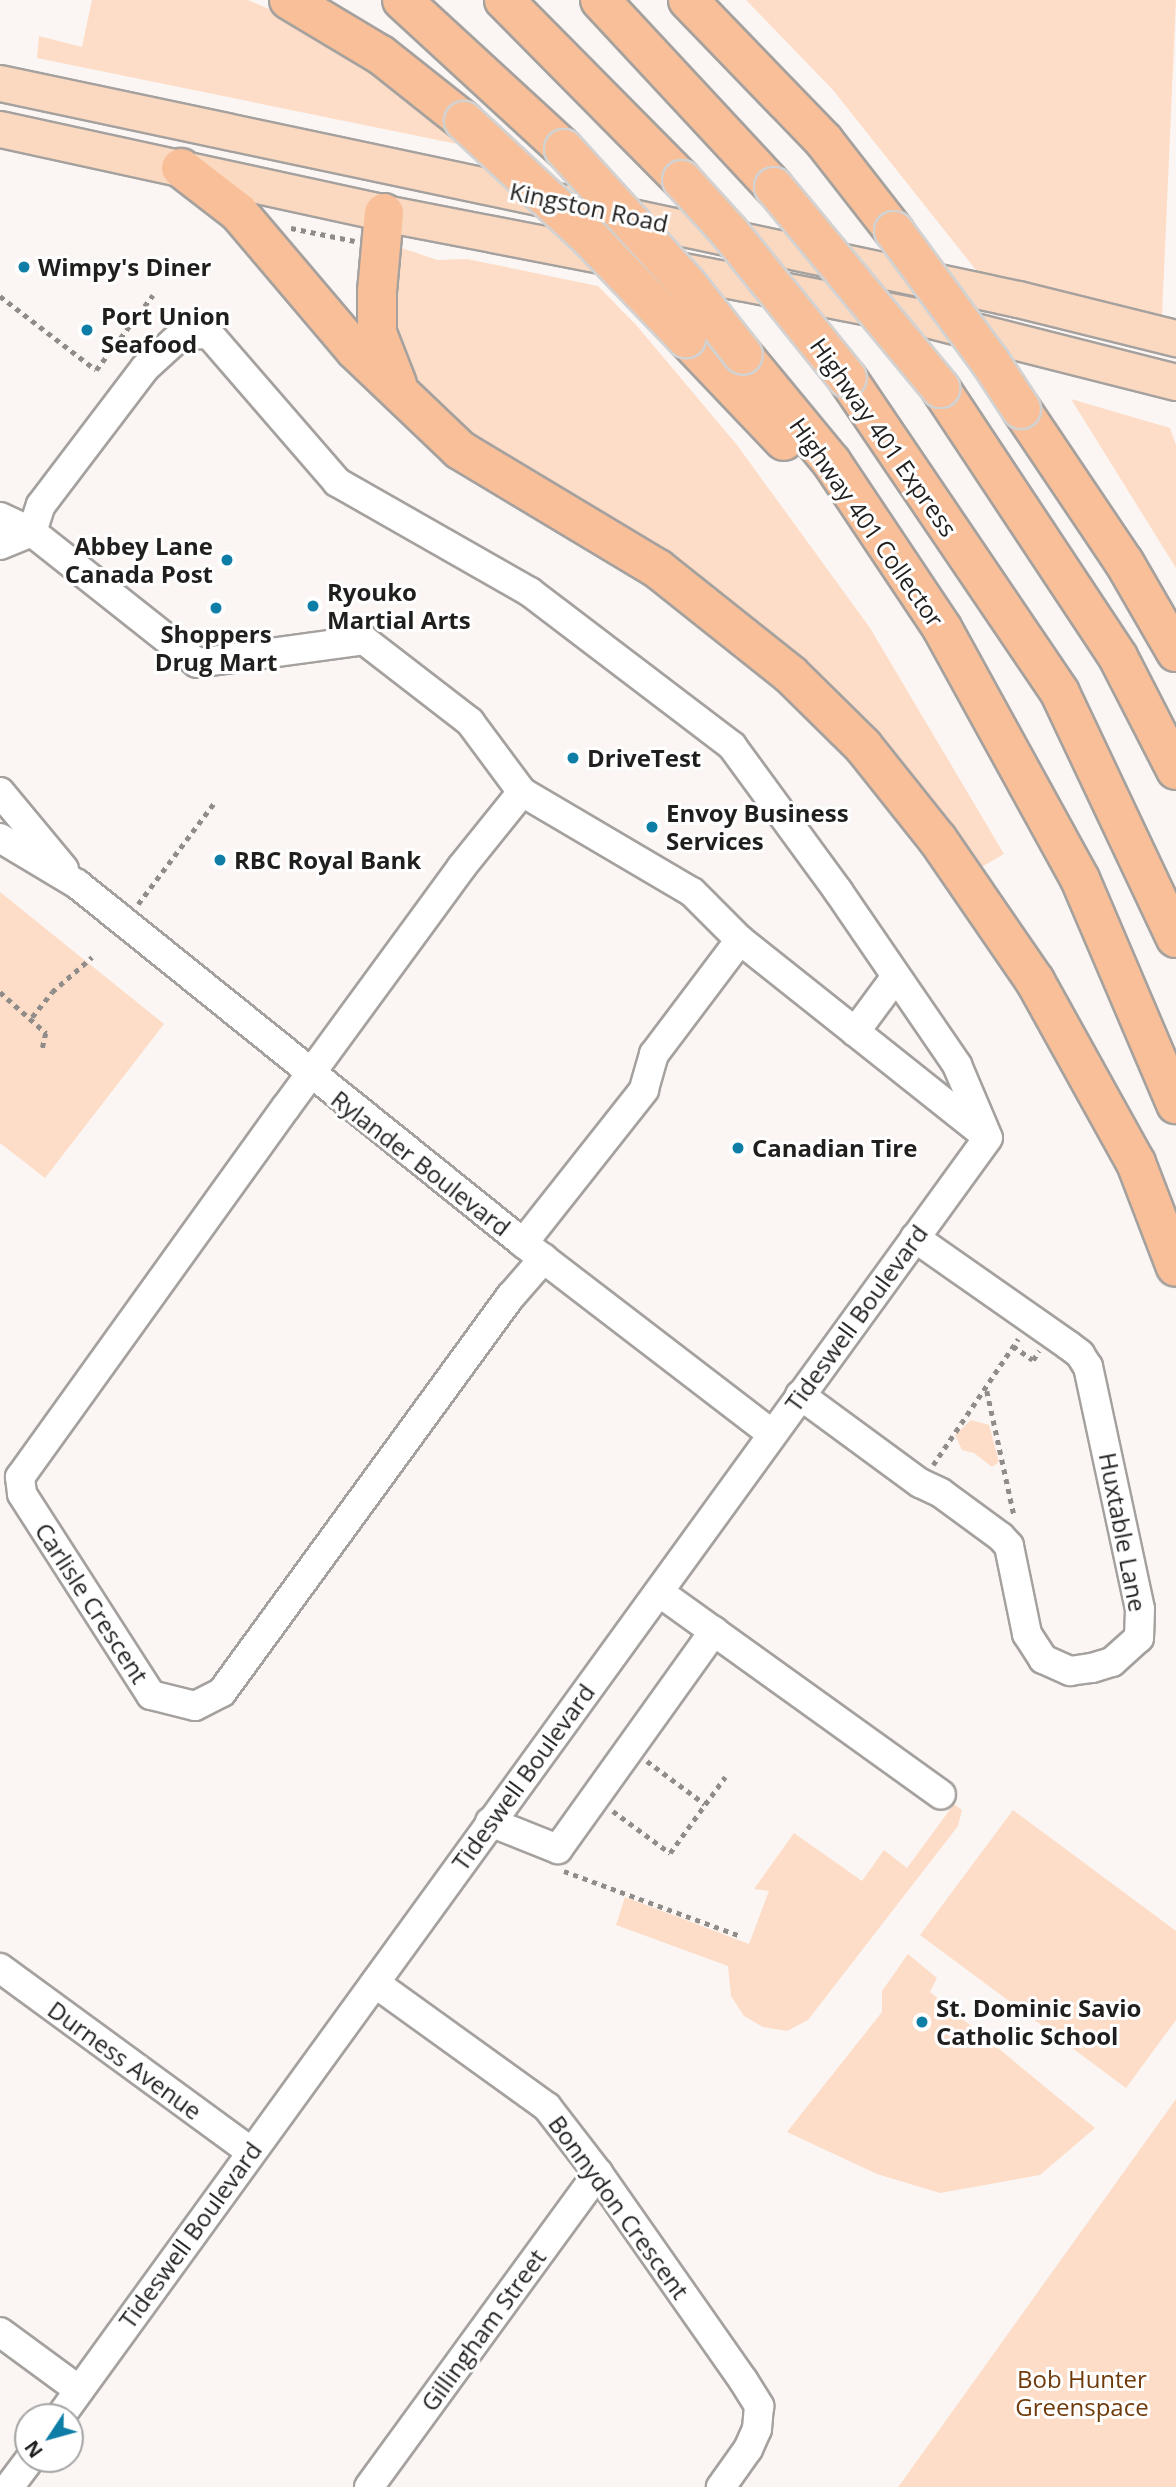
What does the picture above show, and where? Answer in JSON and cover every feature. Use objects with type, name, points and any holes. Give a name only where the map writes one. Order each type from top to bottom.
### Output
[{"type":"highway","points":[[289,0],[382,55],[464,121],[590,238],[802,459],[943,628]]},
{"type":"highway","name":"Highway 401 Collector","points":[[402,0],[564,149],[687,284],[832,463],[943,628],[1080,879],[1176,1104]]},
{"type":"highway","name":"Highway 401 Express","points":[[504,0],[682,180],[730,233],[847,378],[1060,693],[1176,938]]},
{"type":"highway","points":[[600,0],[774,187],[940,388],[1118,657],[1176,770]]},
{"type":"highway","points":[[688,0],[824,141],[894,232],[991,363],[1124,562],[1176,652]]},
{"type":"highway","points":[[181,168],[238,212],[355,350],[460,450],[658,569],[790,674],[863,746],[938,840],[1035,981],[1136,1163],[1176,1267]]},
{"type":"highway","points":[[384,213],[377,280],[377,333],[401,395]]},
{"type":"main road","name":"Kingston Road","points":[[1,88],[392,165],[1017,299],[1176,338]]},
{"type":"main road","name":"Kingston Road","points":[[0,129],[384,213],[915,317],[1176,382]]},
{"type":"main road","points":[[384,213],[392,165]]},
{"type":"street","points":[[0,545],[32,532],[41,505],[145,368],[181,335],[209,334],[337,482],[530,592],[732,746],[838,891],[957,1065],[988,1138]]},
{"type":"street","points":[[0,517],[32,532],[197,663],[364,640],[470,722],[522,792],[692,892],[740,940],[988,1138]]},
{"type":"street","name":"Rylander Boulevard","points":[[0,792],[77,884]]},
{"type":"street","name":"Carlisle Crescent","points":[[522,792],[461,868],[20,1478],[22,1494],[151,1695],[195,1706],[222,1692],[503,1307],[533,1250],[644,1090],[654,1054],[740,940]]},
{"type":"street","name":"Rylander Boulevard","points":[[0,838],[77,884],[310,1075],[771,1433]]},
{"type":"street","points":[[855,1032],[895,978]]},
{"type":"street","name":"Tideswell Boulevard","points":[[70,2403],[250,2151],[659,1592],[771,1433],[988,1138]]},
{"type":"street","name":"Huxtable Lane","points":[[915,1238],[1080,1354],[1088,1367],[1140,1609],[1139,1638],[1112,1662],[1092,1668],[1070,1671],[1043,1659],[1027,1634],[1009,1546]]},
{"type":"street","points":[[800,1395],[920,1483],[951,1501],[1009,1546]]},
{"type":"street","points":[[659,1592],[941,1795]]},
{"type":"street","points":[[490,1822],[558,1849],[714,1631]]},
{"type":"street","name":"Durness Avenue","points":[[0,1968],[250,2151]]},
{"type":"street","name":"Bonnydon Crescent","points":[[375,1983],[547,2107],[598,2173],[759,2406],[757,2429],[748,2449],[721,2487]]},
{"type":"street","name":"Gillingham Street","points":[[369,2487],[598,2173]]},
{"type":"street","points":[[0,2332],[79,2390]]},
{"type":"path","points":[[284,227],[357,242]]},
{"type":"path","points":[[0,296],[96,369],[153,295]]},
{"type":"path","points":[[124,924],[214,803]]},
{"type":"path","points":[[32,1017],[52,992],[92,957]]},
{"type":"path","points":[[0,992],[32,1017],[46,1033],[42,1051]]},
{"type":"path","points":[[920,1483],[987,1390],[1032,1320]]},
{"type":"path","points":[[987,1390],[1019,1538],[1009,1546]]},
{"type":"path","points":[[630,1748],[705,1804]]},
{"type":"path","points":[[595,1797],[670,1853],[725,1777]]},
{"type":"path","points":[[558,1869],[741,1936]]},
{"type":"green space","points":[[92,0],[248,0],[276,12],[363,66],[467,146],[37,58],[39,36],[82,47]]},
{"type":"green space","points":[[746,0],[1176,0],[1162,316],[980,275],[833,90]]},
{"type":"green space","points":[[399,247],[437,260],[467,259],[598,286],[637,326],[737,445],[870,628],[1004,854],[978,869],[859,725],[471,440],[417,392],[386,302]]},
{"type":"green space","points":[[1071,399],[1170,428],[1176,445],[1176,568]]},
{"type":"green space","points":[[0,892],[164,1024],[45,1178],[0,1143]]},
{"type":"green space","points":[[971,1420],[989,1425],[999,1462],[992,1467],[974,1453],[962,1450],[955,1435]]},
{"type":"green space","points":[[954,1804],[962,1810],[958,1826],[808,2020],[787,2031],[763,2027],[744,2016],[731,1996],[728,1966],[616,1925],[625,1897],[749,1944],[769,1891],[754,1889],[794,1833],[862,1881],[884,1850],[907,1868]]},
{"type":"green space","points":[[1013,1810],[1176,1931],[1176,2020],[1126,2088],[920,1935]]},
{"type":"green space","points":[[908,1954],[937,1978],[930,1992],[1095,2128],[1040,2175],[940,2193],[877,2174],[787,2132],[882,2012],[882,1991]]},
{"type":"green space","name":"Bob Hunter Greenspace","points":[[1176,2099],[1176,2487],[898,2487],[904,2479]]},
{"type":"place","name":"Wimpy's Diner","points":[[24,267]]},
{"type":"place","name":"Port Union Seafood","points":[[87,330]]},
{"type":"place","name":"Abbey Lane Canada Post","points":[[227,560]]},
{"type":"place","name":"Ryouko Martial Arts","points":[[313,606]]},
{"type":"place","name":"Shoppers Drug Mart","points":[[216,608]]},
{"type":"place","name":"DriveTest","points":[[573,758]]},
{"type":"place","name":"Envoy Business Services","points":[[652,827]]},
{"type":"place","name":"RBC Royal Bank","points":[[220,860]]},
{"type":"place","name":"Canadian Tire","points":[[738,1148]]},
{"type":"place","name":"St. Dominic Savio Catholic School","points":[[922,2022]]}]
